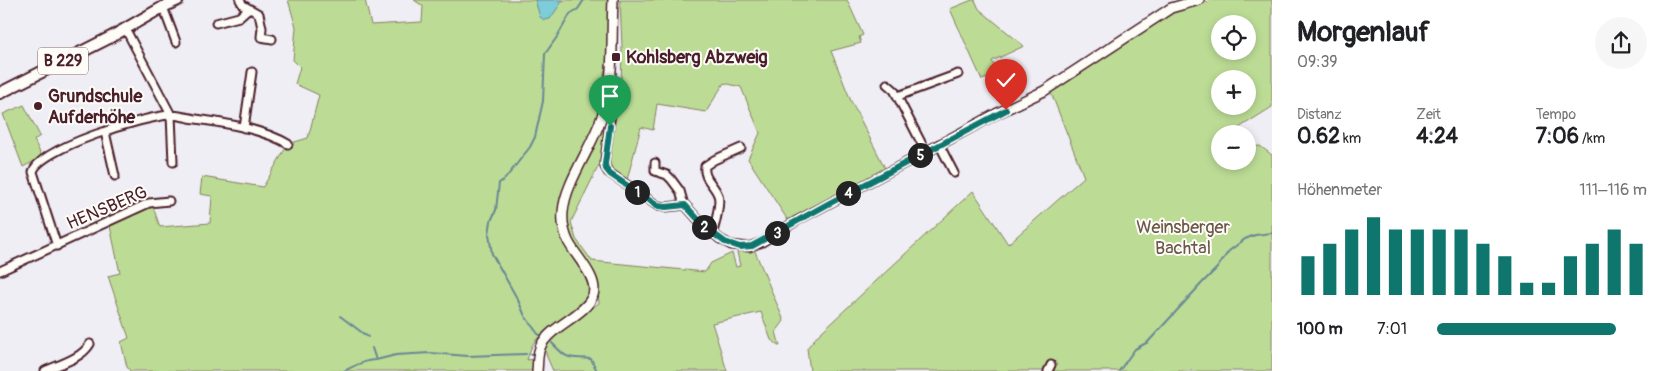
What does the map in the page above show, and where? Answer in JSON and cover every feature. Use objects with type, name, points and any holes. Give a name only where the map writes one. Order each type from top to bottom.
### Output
[{"type":"main road","name":"B 229","points":[[0,93],[178,0]]},
{"type":"main road","points":[[537,371],[541,346],[558,328],[586,305],[593,295],[594,286],[590,274],[571,246],[566,234],[563,212],[570,186],[598,128],[610,84],[612,0]]},
{"type":"main road","points":[[926,152],[1044,91],[1171,8],[1198,0]]},
{"type":"street","points":[[240,0],[242,5],[259,14],[262,28],[261,37],[272,39]]},
{"type":"street","points":[[162,7],[176,42]]},
{"type":"street","points":[[216,23],[239,16],[248,9]]},
{"type":"street","points":[[125,28],[171,115],[173,162]]},
{"type":"street","points":[[244,128],[252,72]]},
{"type":"street","points":[[898,96],[958,74]]},
{"type":"street","points":[[610,84],[614,89],[605,160],[606,169],[610,174],[658,206],[684,205]]},
{"type":"street","points":[[655,163],[656,172],[667,174],[680,191],[684,205],[712,234],[731,245],[744,247],[754,245],[926,152],[898,96],[887,84]]},
{"type":"street","points":[[57,246],[33,178],[34,169],[36,165],[46,158],[78,140],[171,115],[244,128],[282,140],[288,144]]},
{"type":"street","points":[[105,132],[115,176]]},
{"type":"street","points":[[940,144],[954,173]]},
{"type":"street","points":[[712,234],[717,216],[719,196],[707,179],[705,166],[741,148]]},
{"type":"street","name":"HENSBERG","points":[[0,271],[150,203],[170,201]]},
{"type":"street","points":[[45,371],[78,356],[90,344]]},
{"type":"green space","points":[[288,0],[365,0],[371,25],[422,22],[423,6],[414,0],[608,0],[608,64],[604,72],[603,104],[559,202],[560,220],[564,236],[586,280],[589,293],[577,306],[535,341],[527,360],[533,359],[533,371],[130,371],[127,367],[121,342],[129,338],[108,276],[120,273],[110,226],[152,204],[160,227],[210,223],[212,196],[200,194],[202,177],[263,187],[288,144],[308,138],[319,95],[295,84],[300,67],[293,60],[296,27]]},
{"type":"green space","points":[[620,0],[847,0],[863,35],[859,37],[861,43],[831,51],[851,101],[886,170],[789,222],[748,159],[760,133],[741,87],[724,83],[706,112],[657,104],[653,130],[641,127],[627,180],[616,173],[609,163],[617,94],[620,95],[621,89]]},
{"type":"green space","points":[[975,0],[979,9],[1024,46],[992,61],[998,74],[982,80],[950,9]]},
{"type":"green space","name":"Weinsberger Bachtal","points":[[1215,0],[1272,0],[1272,107],[1244,125],[1211,125],[1211,170],[1256,170],[1256,146],[1260,146],[1272,155],[1272,371],[810,371],[807,348],[819,334],[973,191],[1008,244],[1084,177],[1050,90],[1164,15],[1181,7]]},
{"type":"green space","points":[[24,105],[40,136],[34,140],[42,157],[23,167],[3,114]]},
{"type":"green space","points":[[607,115],[602,166],[599,165],[571,222],[576,239],[592,261],[705,272],[711,263],[732,253],[736,267],[740,266],[737,252],[754,249],[784,321],[776,332],[780,346],[771,340],[761,312],[712,323],[727,371],[553,371],[545,348],[559,333],[599,303],[595,277],[570,233],[566,211],[572,190],[593,151]]},
{"type":"water","points":[[535,0],[563,0],[550,19],[544,20],[540,17]]},
{"type":"waterway","points":[[543,336],[538,334],[525,316],[492,254],[489,234],[491,221],[496,210],[499,183],[505,179],[530,147],[535,137],[543,101],[545,54],[570,14],[578,9],[584,0]]},
{"type":"waterway","points":[[1119,371],[1135,349],[1148,342],[1217,268],[1229,251],[1245,239],[1255,235],[1272,233]]},
{"type":"waterway","points":[[340,316],[368,337]]},
{"type":"waterway","points":[[552,343],[569,357],[591,359],[597,371]]},
{"type":"waterway","points":[[372,348],[376,360],[396,355],[430,353],[468,356],[526,354]]},
{"type":"waterway","points":[[344,371],[364,362],[376,360]]},
{"type":"place","name":"Kohlsberg Abzweig","points":[[616,57]]},
{"type":"place","name":"Grundschule Aufderhöhe","points":[[38,106]]},
{"type":"route","points":[[610,126],[605,164],[610,174],[658,206],[685,205],[712,234],[731,245],[747,247],[762,242],[798,220],[1006,110]]}]
